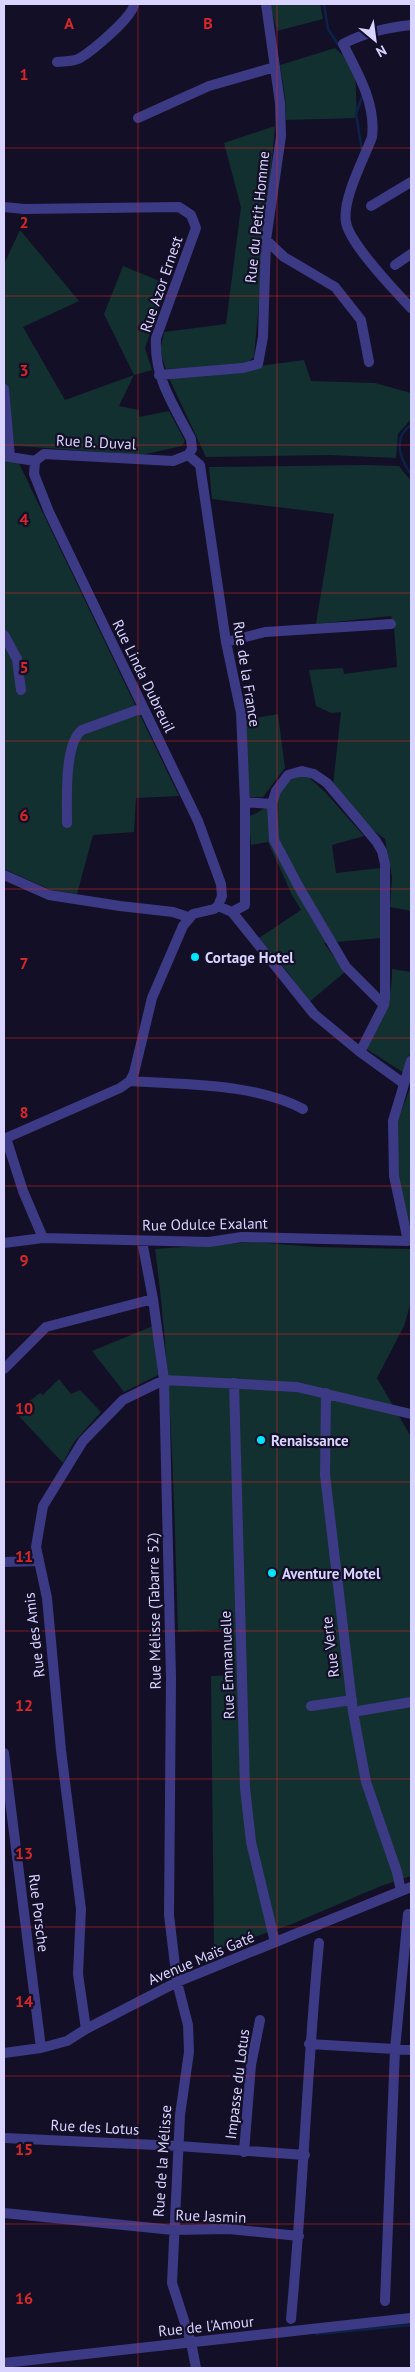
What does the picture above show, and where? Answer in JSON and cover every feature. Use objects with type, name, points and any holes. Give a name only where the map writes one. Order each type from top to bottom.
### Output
[{"type":"street","points":[[57,62],[78,59],[116,28],[134,8],[134,4]]},
{"type":"street","name":"Rue du Petit Homme","points":[[159,375],[243,368],[258,364],[263,337],[266,240],[281,136],[280,104],[266,4]]},
{"type":"street","points":[[411,25],[381,28],[361,34],[343,44],[368,96],[374,126],[372,137],[349,198],[346,223],[359,247],[411,308]]},
{"type":"street","points":[[138,118],[209,86],[275,67]]},
{"type":"street","points":[[371,206],[411,182]]},
{"type":"street","name":"Rue Azor Ernest","points":[[4,207],[24,209],[179,208],[191,215],[196,228],[156,338],[155,354],[159,375],[191,439],[192,449],[188,455]]},
{"type":"street","points":[[266,240],[284,257],[335,287],[361,320],[370,362]]},
{"type":"street","points":[[395,265],[411,254]]},
{"type":"street","points":[[4,389],[7,456]]},
{"type":"street","name":"Rue B. Duval","points":[[7,456],[35,460],[44,454],[173,461],[188,455]]},
{"type":"street","name":"Rue de la France","points":[[188,455],[200,465],[226,642],[241,713],[245,802],[245,905],[232,912]]},
{"type":"street","name":"Rue Linda Dubreuil","points":[[35,460],[34,474],[49,512],[198,821],[221,884],[222,896],[218,906]]},
{"type":"street","points":[[226,642],[265,632],[391,624]]},
{"type":"street","points":[[4,635],[17,659],[21,690]]},
{"type":"street","points":[[67,824],[68,776],[72,741],[76,734],[143,708]]},
{"type":"street","points":[[360,1052],[384,1005],[385,864],[382,851],[376,841],[327,783],[314,774],[302,771],[288,775],[276,791],[272,804],[274,840],[300,889],[346,967],[384,1005]]},
{"type":"street","points":[[245,802],[272,804]]},
{"type":"street","points":[[4,875],[49,895],[173,912],[188,917]]},
{"type":"street","points":[[44,1238],[5,1139],[120,1088],[130,1081],[134,1073],[152,998],[188,917],[193,914],[214,910],[218,906],[232,912],[308,1008],[360,1052],[403,1082],[411,1061]]},
{"type":"street","points":[[130,1081],[247,1091],[284,1099],[303,1110]]},
{"type":"street","name":"Rue Odulce Exalant","points":[[4,1246],[44,1238],[209,1242],[242,1237],[408,1241],[394,1176],[393,1121],[403,1082]]},
{"type":"street","name":"Rue Mélisse (Tabarre 52)","points":[[142,1241],[153,1299],[164,1380],[171,1678],[169,1915],[177,1982]]},
{"type":"street","points":[[4,1369],[46,1327],[153,1299]]},
{"type":"street","points":[[164,1380],[297,1387],[411,1414]]},
{"type":"street","name":"Rue des Amis","points":[[86,2029],[78,1974],[81,1909],[61,1750],[47,1598],[36,1546],[43,1506],[83,1442],[123,1400],[164,1380]]},
{"type":"street","name":"Rue Emmanuelle","points":[[234,1383],[245,1788],[251,1842],[274,1942]]},
{"type":"street","name":"Rue Verte","points":[[326,1393],[325,1475],[353,1712],[366,1782],[397,1872],[401,1890]]},
{"type":"street","points":[[4,1562],[38,1561]]},
{"type":"street","points":[[312,1706],[352,1700]]},
{"type":"street","points":[[353,1712],[411,1702]]},
{"type":"street","name":"Rue Porsche","points":[[4,1753],[41,2048]]},
{"type":"street","name":"Avenue Maïs Gaté","points":[[4,2053],[41,2048],[67,2041],[86,2029],[177,1982],[411,1887]]},
{"type":"street","points":[[384,2301],[394,2049],[408,1914]]},
{"type":"street","points":[[291,2319],[305,2156],[310,2044],[319,1943]]},
{"type":"street","name":"Rue de la Mélisse","points":[[177,1982],[188,2025],[189,2052],[178,2146],[172,2283],[196,2368]]},
{"type":"street","name":"Impasse du Lotus","points":[[244,2152],[251,2065],[260,2020]]},
{"type":"street","points":[[310,2044],[411,2050]]},
{"type":"street","name":"Rue des Lotus","points":[[4,2138],[178,2146],[305,2156]]},
{"type":"street","name":"Rue Jasmin","points":[[4,2213],[173,2230],[228,2230],[299,2236]]},
{"type":"street","name":"Rue de l'Amour","points":[[4,2362],[411,2318]]},
{"type":"green space","points":[[270,4],[320,4],[323,19],[277,31]]},
{"type":"green space","points":[[335,48],[355,67],[357,118],[286,120],[285,97],[280,65]]},
{"type":"green space","points":[[275,126],[254,357],[245,365],[166,369],[160,352],[164,332],[226,324],[241,207],[224,143]]},
{"type":"green space","points":[[20,230],[79,301],[23,327],[65,400],[134,375],[119,406],[139,410],[139,417],[169,411],[185,441],[182,446],[141,455],[4,445],[4,264]]},
{"type":"green space","points":[[123,266],[167,284],[145,348],[152,370],[134,375],[104,314]]},
{"type":"green space","points":[[304,360],[311,381],[375,383],[411,393],[411,419],[398,434],[396,458],[329,455],[206,457],[169,378]]},
{"type":"green space","points":[[4,455],[15,455],[179,796],[136,798],[134,832],[93,835],[77,894],[51,890],[4,869]]},
{"type":"green space","points":[[399,466],[411,481],[411,911],[390,907],[392,877],[385,839],[354,816],[333,785],[341,712],[331,713],[316,706],[309,670],[343,668],[344,674],[397,667],[394,627],[391,616],[316,624],[334,514],[212,499],[209,467]]},
{"type":"green space","points":[[278,714],[285,768],[263,797],[250,797],[245,720]]},
{"type":"green space","points":[[302,771],[326,793],[364,836],[332,845],[336,873],[380,868],[381,938],[324,943],[345,972],[308,1003],[290,975],[259,938],[301,910],[292,895],[268,842],[251,845],[249,816],[268,805],[288,775]]},
{"type":"green space","points":[[392,969],[411,972],[411,1050],[404,1073],[365,1048],[388,1001]]},
{"type":"green space","points":[[411,1086],[411,1228],[399,1186],[397,1122]]},
{"type":"green space","points":[[254,1242],[317,1247],[410,1249],[411,1302],[404,1326],[377,1378],[411,1437],[411,1876],[381,1886],[292,1924],[214,1951],[211,1676],[233,1675],[231,1629],[178,1632],[169,1392],[155,1249]]},
{"type":"green space","points":[[153,1326],[158,1375],[124,1392],[92,1351]]},
{"type":"green space","points":[[59,1379],[71,1394],[80,1390],[101,1412],[74,1442],[63,1463],[15,1412],[40,1393],[43,1395]]},
{"type":"waterway","points":[[324,4],[328,29],[339,46]]},
{"type":"waterway","points":[[362,150],[356,114],[363,94]]},
{"type":"waterway","points":[[411,425],[401,436],[400,442],[401,455],[411,474]]},
{"type":"waterway","points":[[316,2334],[411,2325]]},
{"type":"place","name":"Cortage Hotel","points":[[195,957]]},
{"type":"place","name":"Renaissance","points":[[261,1440]]},
{"type":"place","name":"Aventure Motel","points":[[272,1573]]}]
